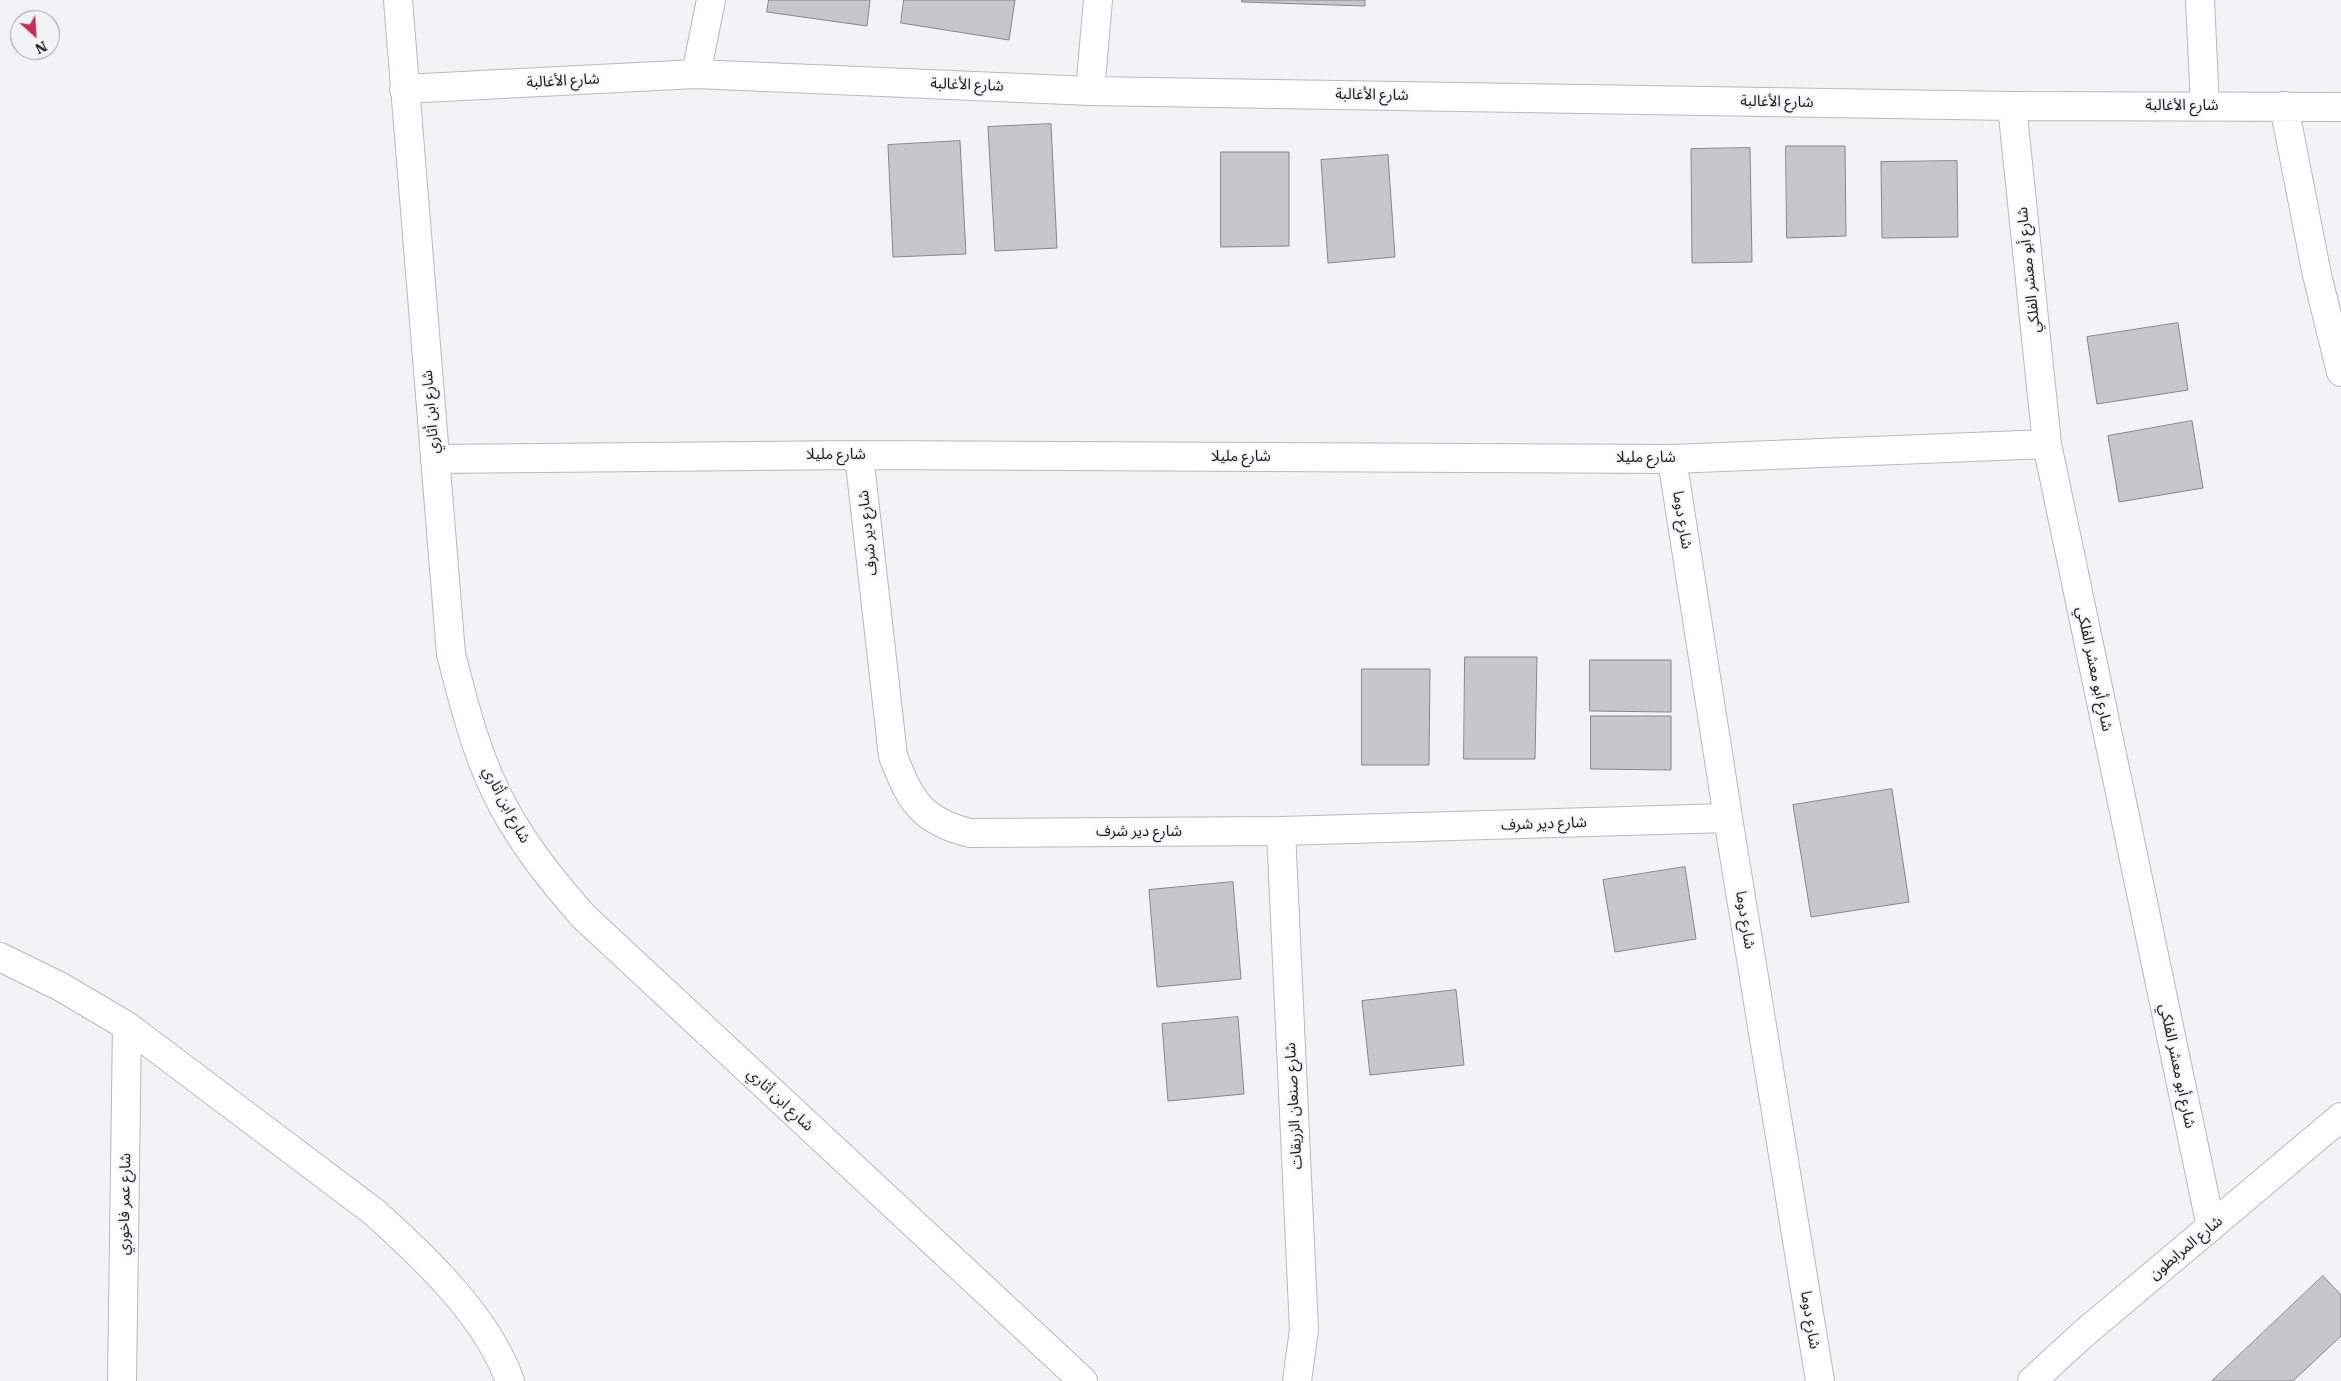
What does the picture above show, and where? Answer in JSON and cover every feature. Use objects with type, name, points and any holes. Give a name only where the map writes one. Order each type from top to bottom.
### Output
[{"type":"street","name":"شارع ابن أثاري","points":[[398,0],[451,654],[473,736],[494,789],[523,841],[555,884],[583,916],[1083,1381]]},
{"type":"street","points":[[696,74],[711,0]]},
{"type":"street","points":[[1090,90],[1098,0]]},
{"type":"street","points":[[2200,0],[2205,106]]},
{"type":"street","name":"شارع الأغالبة","points":[[404,89],[696,74],[1090,90],[2012,106],[2341,107]]},
{"type":"street","name":"شارع أبو معشر الفلكي","points":[[2012,106],[2047,444],[2211,1227]]},
{"type":"street","points":[[2284,106],[2317,275],[2341,372]]},
{"type":"street","name":"شارع مليلا","points":[[435,459],[859,455],[1672,459],[2047,444]]},
{"type":"street","name":"شارع دير شرف","points":[[859,455],[893,756],[904,785],[922,811],[947,827],[970,832],[1281,831],[1728,818]]},
{"type":"street","name":"شارع دوما","points":[[1672,459],[1728,818],[1820,1381]]},
{"type":"street","name":"شارع صنعان الزريقات","points":[[1281,831],[1304,1330],[1296,1381]]},
{"type":"street","points":[[0,957],[61,987],[127,1026],[335,1182],[411,1245],[476,1320],[494,1348],[510,1381]]},
{"type":"street","name":"شارع عمر فاخوري","points":[[122,1381],[127,1026]]},
{"type":"street","name":"شارع المرابطون","points":[[2032,1381],[2082,1335],[2341,1117]]},
{"type":"building","points":[[769,0],[870,0],[867,26],[767,12]]},
{"type":"building","points":[[904,0],[1015,0],[1009,40],[901,23]]},
{"type":"building","points":[[1242,0],[1365,0],[1365,6],[1242,2]]},
{"type":"building","points":[[1051,124],[1057,248],[995,251],[988,127]]},
{"type":"building","points":[[960,141],[966,254],[893,257],[888,145]]},
{"type":"building","points":[[1786,146],[1845,146],[1846,236],[1787,238]]},
{"type":"building","points":[[1750,148],[1752,262],[1692,263],[1691,149]]},
{"type":"building","points":[[1221,152],[1289,152],[1289,246],[1221,247]]},
{"type":"building","points":[[1388,155],[1395,257],[1328,263],[1321,160]]},
{"type":"building","points":[[1957,161],[1958,237],[1882,238],[1881,162]]},
{"type":"building","points":[[2178,323],[2188,390],[2097,404],[2087,337]]},
{"type":"building","points":[[2192,421],[2203,488],[2119,502],[2108,436]]},
{"type":"building","points":[[1465,657],[1537,657],[1535,759],[1464,759]]},
{"type":"building","points":[[1590,660],[1671,660],[1671,712],[1590,711]]},
{"type":"building","points":[[1362,669],[1430,669],[1429,765],[1362,765]]},
{"type":"building","points":[[1591,716],[1671,716],[1671,770],[1591,769]]},
{"type":"building","points":[[1892,789],[1909,902],[1811,917],[1793,805]]},
{"type":"building","points":[[1685,867],[1696,939],[1615,952],[1603,880]]},
{"type":"building","points":[[1233,882],[1241,979],[1157,987],[1149,890]]},
{"type":"building","points":[[1456,990],[1464,1065],[1370,1075],[1362,1001]]},
{"type":"building","points":[[1238,1017],[1244,1094],[1168,1101],[1162,1024]]},
{"type":"building","points":[[2323,1276],[2341,1295],[2341,1336],[2293,1381],[2212,1381]]}]
